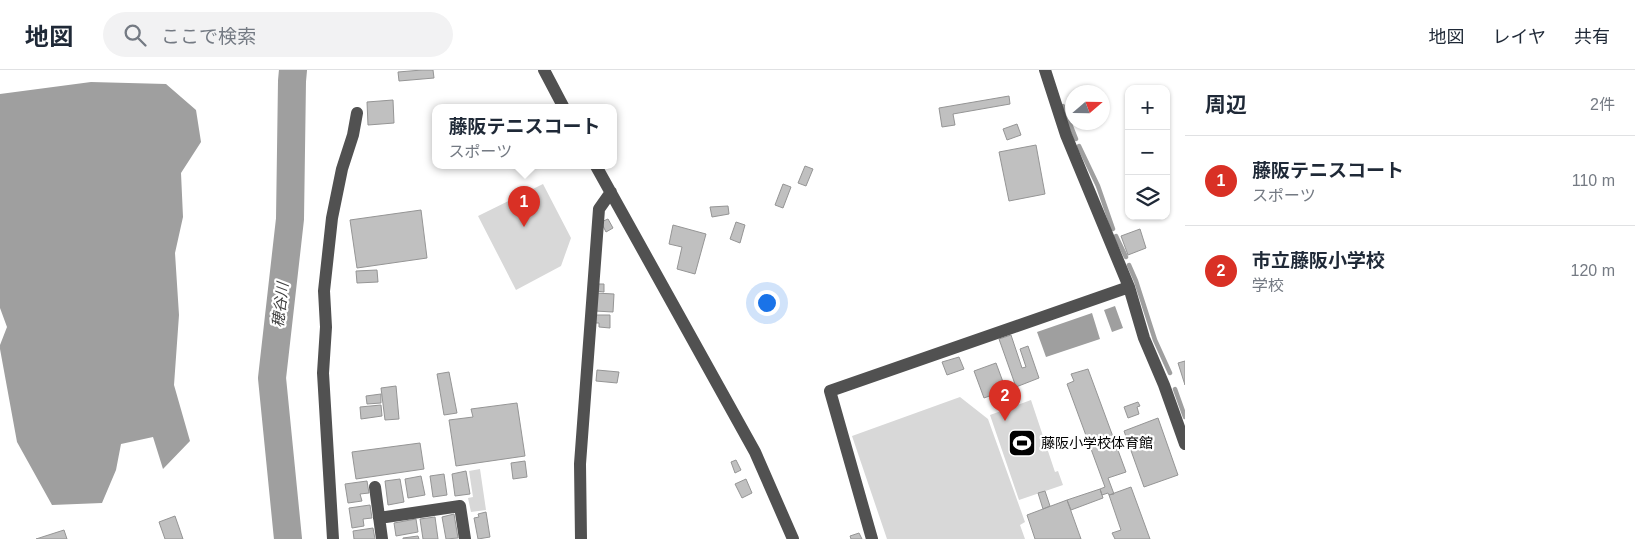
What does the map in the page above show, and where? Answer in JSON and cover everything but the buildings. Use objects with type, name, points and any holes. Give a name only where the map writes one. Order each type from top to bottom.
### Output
[{"type":"street","points":[[544,70],[562,104]]},
{"type":"street","points":[[1045,70],[1066,135],[1129,287],[1144,338],[1164,385],[1185,444]]},
{"type":"street","points":[[333,539],[323,373],[326,327],[324,291],[332,218],[342,168],[353,135],[357,112]]},
{"type":"street","points":[[598,169],[755,452],[793,539]]},
{"type":"street","points":[[582,539],[580,464],[599,208],[611,192]]},
{"type":"street","points":[[872,539],[830,392],[1129,287]]},
{"type":"street","points":[[375,487],[382,539]]},
{"type":"street","points":[[379,518],[460,506],[465,539]]},
{"type":"shaded area","points":[[91,82],[166,84],[196,110],[201,142],[181,173],[183,217],[175,253],[179,315],[174,385],[190,441],[163,469],[153,437],[121,444],[116,470],[102,503],[52,505],[17,442],[0,349],[7,327],[0,308],[0,94]]},
{"type":"shaded area","points":[[543,184],[571,238],[561,266],[516,290],[478,216]]},
{"type":"shaded area","points":[[1115,306],[1123,328],[1112,332],[1104,310]]},
{"type":"shaded area","points":[[1092,313],[1100,339],[1046,357],[1037,332]]},
{"type":"shaded area","points":[[960,397],[988,419],[1025,522],[1020,525],[1025,539],[887,539],[852,436]]},
{"type":"shaded area","name":"藤阪小学校体育館","points":[[1031,400],[1055,472],[1058,471],[1063,485],[1019,500],[990,415]]},
{"type":"shaded area","points":[[480,469],[486,510],[471,512],[468,498],[473,497],[469,471]]},
{"type":"waterway","name":"穂谷川","points":[[288,539],[272,378],[290,219],[293,70]]},
{"type":"waterway","points":[[1063,106],[1076,139]]},
{"type":"waterway","points":[[1079,146],[1098,186],[1113,229]]},
{"type":"waterway","points":[[1116,236],[1126,257]]},
{"type":"waterway","points":[[1129,265],[1155,340],[1170,373]]},
{"type":"waterway","points":[[1175,389],[1185,417]]},
{"type":"place","name":"藤阪テニスコート","points":[[524,227]]},
{"type":"place","name":"市立藤阪小学校","points":[[1005,421]]},
{"type":"place","name":"藤阪小学校体育館","points":[[1022,443]]}]
